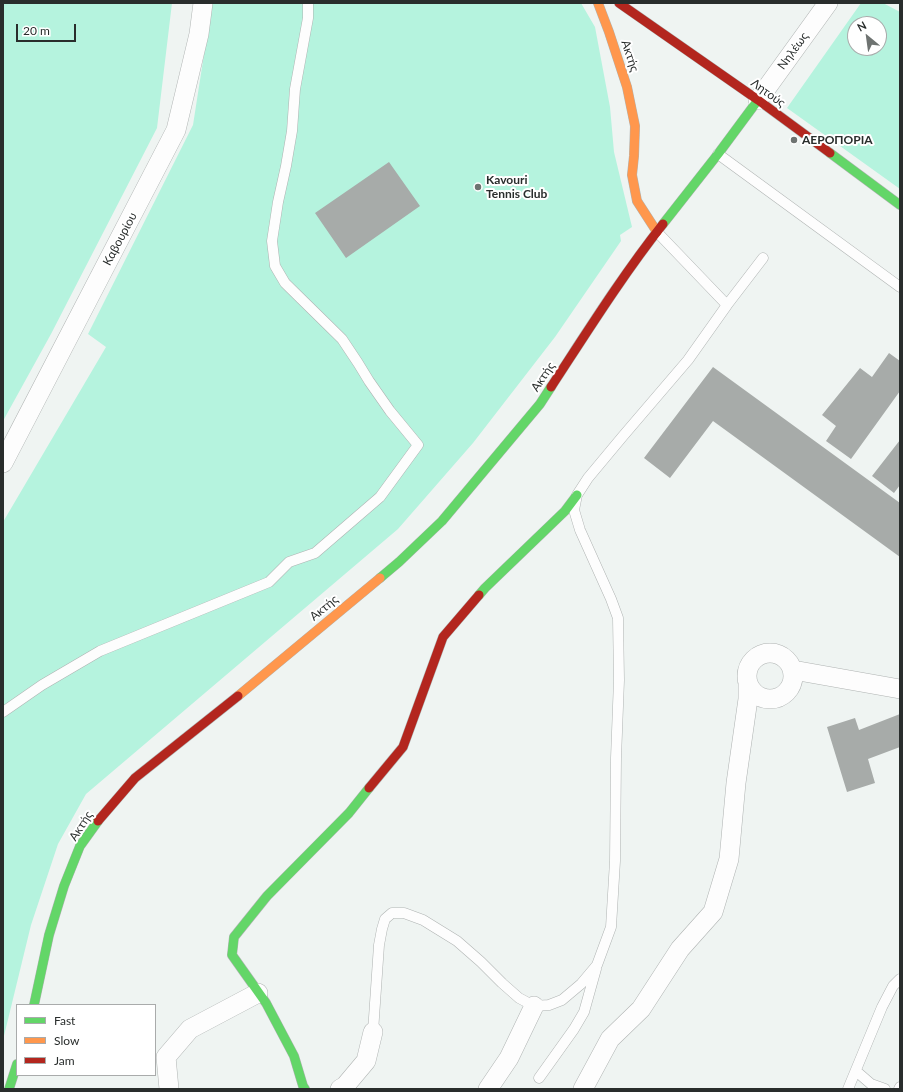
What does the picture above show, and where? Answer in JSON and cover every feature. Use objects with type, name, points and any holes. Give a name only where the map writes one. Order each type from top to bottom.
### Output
[{"type":"street","name":"Καβουρίου","points":[[3,463],[176,130],[199,34],[203,3]]},
{"type":"street","name":"Ακτής","points":[[598,3],[627,87],[635,126],[632,175],[637,201],[657,232]]},
{"type":"street","name":"Λητούς","points":[[619,3],[758,100],[900,205]]},
{"type":"street","name":"Νηλέως","points":[[758,100],[828,3]]},
{"type":"street","name":"Ακτής","points":[[34,1004],[49,935],[64,886],[80,846],[102,815],[135,778],[246,690],[399,562],[442,521],[540,404],[603,307],[657,232],[758,100]]},
{"type":"street","points":[[305,1089],[294,1056],[266,1003],[232,955],[234,937],[267,896],[349,812],[403,748],[443,637],[485,588],[565,511],[577,495]]},
{"type":"street","points":[[583,1089],[610,1039],[641,1009],[680,949],[713,912],[729,859],[736,783],[748,699],[747,673],[750,664],[757,657],[766,653],[774,653],[783,656],[789,662],[793,670],[794,679],[791,687],[785,694],[777,698],[768,699],[760,697],[753,691],[748,683]]},
{"type":"street","points":[[793,670],[900,689]]},
{"type":"street","points":[[169,1089],[166,1057],[190,1029],[258,992]]},
{"type":"street","points":[[488,1089],[509,1058],[534,1006]]},
{"type":"street","points":[[340,1089],[345,1086],[366,1061],[373,1032]]},
{"type":"street","points":[[10,1089],[16,1068]]},
{"type":"lane","points":[[3,712],[42,685],[100,651],[269,582],[289,562],[315,553],[380,497],[418,445],[390,411],[342,339],[285,283],[275,266],[272,241],[278,202],[290,145],[295,89],[308,18],[308,3]]},
{"type":"lane","points":[[718,154],[900,287]]},
{"type":"lane","points":[[657,232],[727,306]]},
{"type":"lane","points":[[539,1078],[574,1029],[584,1012],[597,965],[611,927],[615,861],[616,758],[619,680],[618,618],[580,530],[574,510],[577,495],[588,478],[688,360],[764,258]]},
{"type":"lane","points":[[373,1032],[379,944],[385,919],[392,913],[404,913],[423,920],[457,941],[519,998],[534,1006],[549,1005],[562,1000],[581,984],[597,965]]},
{"type":"lane","points":[[848,1089],[882,1007],[893,986],[900,979]]},
{"type":"lane","points":[[856,1071],[871,1084],[885,1089]]},
{"type":"green space","points":[[3,3],[172,3],[157,128],[51,334],[3,421]]},
{"type":"green space","points":[[212,3],[581,3],[595,27],[610,107],[614,152],[632,227],[620,235],[621,241],[555,337],[473,443],[398,529],[86,794],[58,844],[31,925],[3,1040],[3,522],[106,347],[88,334],[193,125]]},
{"type":"green space","points":[[861,3],[883,3],[900,12],[900,189],[787,108],[847,23],[847,56],[887,56],[887,16],[852,16]]},
{"type":"building","points":[[389,162],[420,206],[346,258],[315,213]]},
{"type":"building","points":[[889,353],[900,361],[900,391],[851,459],[826,441],[836,426],[822,415],[860,368],[872,377]]},
{"type":"building","points":[[713,367],[900,503],[900,557],[713,421],[670,478],[644,458]]},
{"type":"building","points":[[900,440],[900,485],[894,493],[872,476]]},
{"type":"building","points":[[900,714],[900,747],[868,759],[875,783],[847,792],[827,727],[855,718],[859,730]]},
{"type":"traffic: fast","points":[[663,224],[758,100]]},
{"type":"traffic: fast","points":[[830,153],[900,205]]},
{"type":"traffic: fast","points":[[380,578],[442,521],[540,404],[551,387]]},
{"type":"traffic: fast","points":[[479,595],[565,511],[577,495]]},
{"type":"traffic: fast","points":[[305,1089],[294,1056],[266,1003],[232,955],[234,937],[267,896],[349,813],[369,788]]},
{"type":"traffic: fast","points":[[34,1004],[49,935],[64,886],[80,846],[98,821]]},
{"type":"traffic: fast","points":[[9,1089],[16,1067]]},
{"type":"traffic: slow","points":[[598,3],[627,87],[635,126],[632,175],[637,201],[657,232]]},
{"type":"traffic: slow","points":[[238,696],[380,578]]},
{"type":"traffic: jam","points":[[619,3],[758,100],[830,153]]},
{"type":"traffic: jam","points":[[551,387],[619,284],[663,224]]},
{"type":"traffic: jam","points":[[369,788],[403,747],[443,637],[479,595]]},
{"type":"traffic: jam","points":[[98,821],[135,778],[238,696]]},
{"type":"place","name":"ΑΕΡΟΠΟΡΙΑ","points":[[794,140]]},
{"type":"place","name":"Kavouri Tennis Club","points":[[478,187]]}]
